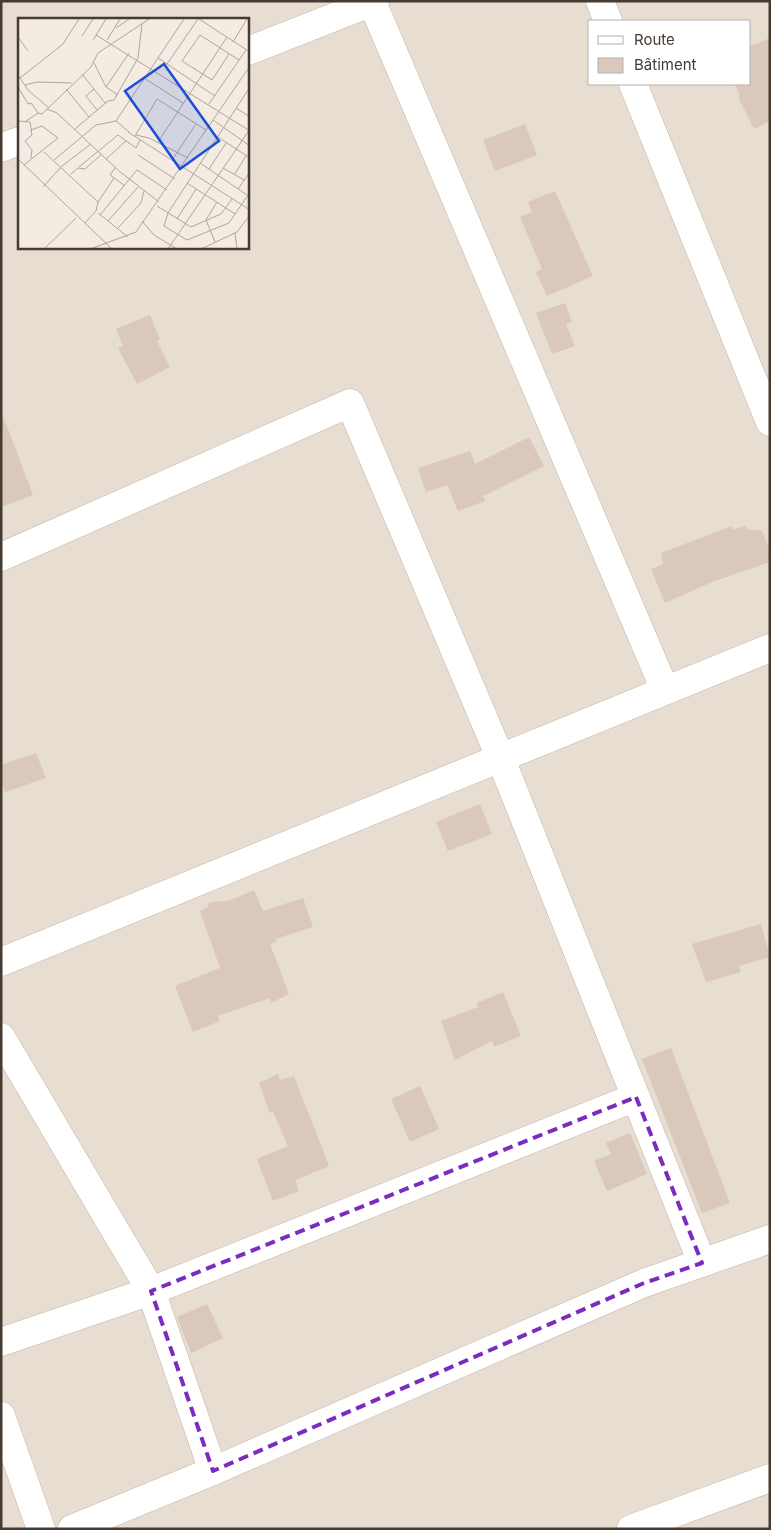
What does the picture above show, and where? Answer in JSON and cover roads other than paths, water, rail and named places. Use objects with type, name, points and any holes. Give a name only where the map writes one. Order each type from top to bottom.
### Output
[{"type":"street","points":[[600,1],[608,20]]},
{"type":"street","points":[[249,51],[373,2],[665,690]]},
{"type":"street","points":[[633,85],[770,422]]},
{"type":"street","points":[[1,148],[18,141]]},
{"type":"street","points":[[1,557],[350,403],[500,757],[702,1263]]},
{"type":"street","points":[[1,962],[770,648]]},
{"type":"street","points":[[1,1037],[151,1291],[213,1471]]},
{"type":"street","points":[[1,1342],[151,1291],[636,1097]]},
{"type":"street","points":[[72,1529],[213,1471],[644,1283],[770,1239]]},
{"type":"street","points":[[1,1416],[41,1529]]},
{"type":"street","points":[[632,1529],[770,1478]]}]
